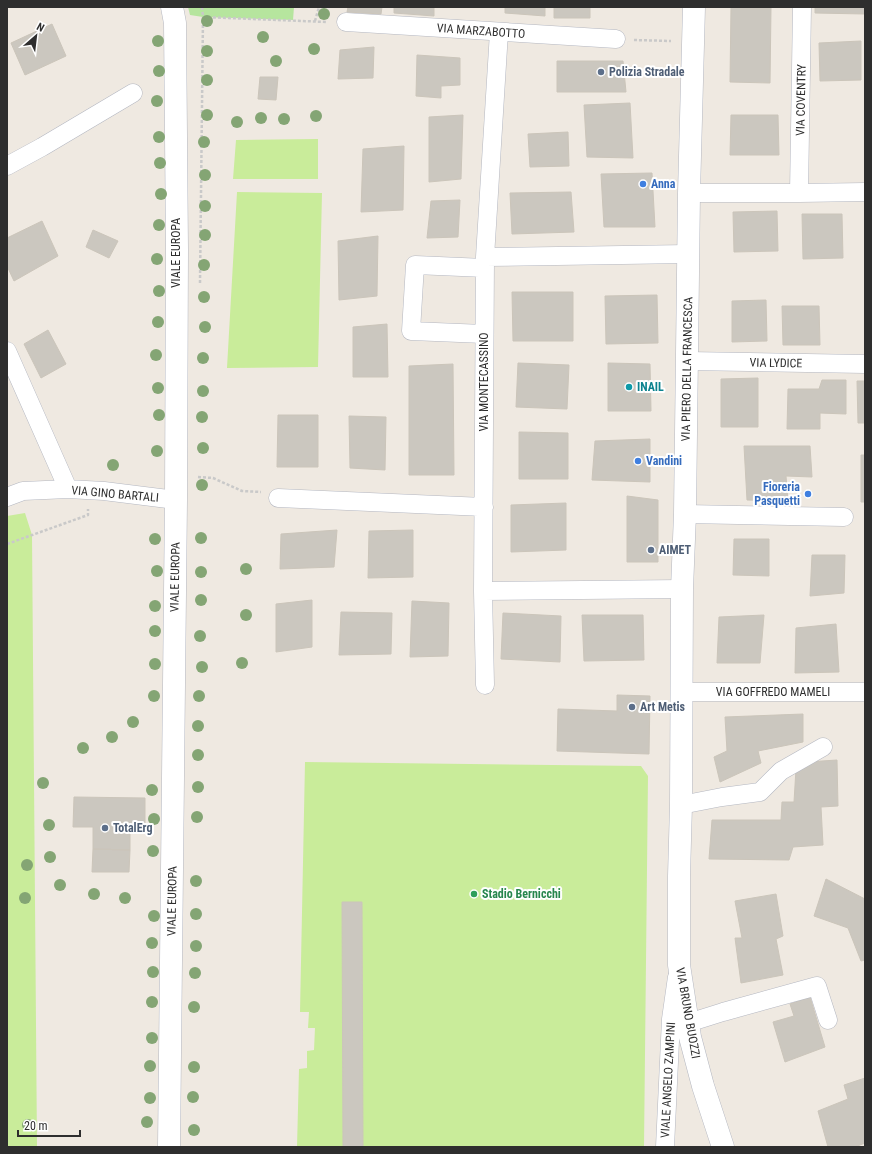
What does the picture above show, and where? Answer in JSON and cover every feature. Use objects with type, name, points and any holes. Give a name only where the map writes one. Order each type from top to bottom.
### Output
[{"type":"main road","name":"VIALE EUROPA","points":[[169,1147],[176,500],[177,234],[175,23],[172,7]]},
{"type":"main road","name":"VIA PIERO DELLA FRANCESCA","points":[[679,876],[681,805],[682,589],[685,514],[689,193],[694,7]]},
{"type":"main road","name":"VIA BRUNO BUOZZI","points":[[679,876],[679,965],[690,1037],[703,1086],[723,1147]]},
{"type":"street","name":"VIA COVENTRY","points":[[799,193],[802,7]]},
{"type":"street","name":"VIA MARZABOTTO","points":[[346,22],[616,39]]},
{"type":"street","name":"VIA MONTECASSINO","points":[[485,685],[483,591],[485,262],[500,32]]},
{"type":"street","points":[[7,166],[133,93]]},
{"type":"street","points":[[689,193],[865,192]]},
{"type":"street","points":[[484,334],[411,332],[415,265],[688,254]]},
{"type":"street","points":[[7,351],[68,489]]},
{"type":"street","name":"VIA LYDICE","points":[[687,361],[865,364]]},
{"type":"street","name":"VIA GINO BARTALI","points":[[7,497],[23,491],[68,489],[104,491],[176,500]]},
{"type":"street","points":[[278,498],[484,507]]},
{"type":"street","points":[[685,514],[844,517]]},
{"type":"street","points":[[483,591],[682,589]]},
{"type":"street","name":"VIA GOFFREDO MAMELI","points":[[682,692],[865,692]]},
{"type":"street","points":[[681,805],[722,797],[760,792],[781,771],[823,747]]},
{"type":"street","name":"VIALE ANGELO ZAMPINI","points":[[665,1147],[670,1019],[679,965]]},
{"type":"street","points":[[688,1023],[817,986],[828,1020]]},
{"type":"path","points":[[202,7],[203,17],[346,22]]},
{"type":"path","points":[[315,21],[319,7]]},
{"type":"path","points":[[616,39],[694,42]]},
{"type":"path","points":[[198,476],[213,478],[242,491],[264,492],[278,498]]},
{"type":"path","points":[[7,544],[88,515],[87,490]]},
{"type":"green space","points":[[188,7],[294,7],[293,20],[203,17],[190,15]]},
{"type":"green space","points":[[318,139],[318,179],[233,179],[236,140]]},
{"type":"green space","points":[[237,192],[322,193],[318,367],[227,368]]},
{"type":"green space","points":[[25,513],[32,535],[37,1147],[7,1147],[7,516]]},
{"type":"green space","name":"Stadio Bernicchi","points":[[305,762],[641,766],[648,776],[644,1147],[297,1147],[299,1069],[307,1068],[307,1051],[314,1050],[315,1028],[308,1028],[309,1012],[300,1012]]},
{"type":"building","points":[[348,7],[382,7],[381,14],[347,12]]},
{"type":"building","points":[[394,7],[434,7],[434,16],[394,13]]},
{"type":"building","points":[[505,7],[545,7],[545,16],[505,13]]},
{"type":"building","points":[[554,7],[590,7],[590,18],[554,18]]},
{"type":"building","points":[[731,7],[771,7],[770,83],[730,82]]},
{"type":"building","points":[[815,7],[865,7],[865,14],[815,13]]},
{"type":"building","points":[[52,24],[66,56],[25,75],[11,43]]},
{"type":"building","points":[[861,41],[861,80],[820,81],[819,43]]},
{"type":"building","points":[[374,47],[373,78],[338,79],[340,50]]},
{"type":"building","points":[[417,55],[460,58],[460,85],[441,86],[441,98],[416,96]]},
{"type":"building","points":[[557,61],[623,61],[626,92],[557,92]]},
{"type":"building","points":[[260,77],[278,77],[276,100],[258,99]]},
{"type":"building","points":[[630,103],[633,158],[587,157],[584,105]]},
{"type":"building","points":[[463,115],[461,179],[429,182],[429,117]]},
{"type":"building","points":[[731,115],[778,115],[779,155],[730,155]]},
{"type":"building","points":[[568,132],[569,166],[530,167],[528,134]]},
{"type":"building","points":[[404,146],[403,210],[361,212],[363,149]]},
{"type":"building","points":[[652,173],[655,227],[604,227],[601,174]]},
{"type":"building","points":[[571,192],[574,232],[512,234],[510,193]]},
{"type":"building","points":[[460,200],[458,237],[427,238],[431,201]]},
{"type":"building","points":[[777,211],[778,251],[734,252],[733,212]]},
{"type":"building","points":[[802,214],[842,214],[843,258],[803,259]]},
{"type":"building","points":[[42,221],[58,256],[14,281],[7,266],[7,238]]},
{"type":"building","points":[[93,230],[118,241],[109,258],[86,247]]},
{"type":"building","points":[[378,236],[377,296],[339,300],[338,241]]},
{"type":"building","points":[[512,292],[573,292],[573,341],[513,341]]},
{"type":"building","points":[[657,295],[658,343],[606,344],[605,296]]},
{"type":"building","points":[[766,300],[767,341],[732,342],[732,301]]},
{"type":"building","points":[[782,306],[819,306],[820,345],[783,345]]},
{"type":"building","points":[[387,324],[388,377],[353,377],[353,327]]},
{"type":"building","points":[[48,330],[66,364],[41,378],[24,344]]},
{"type":"building","points":[[518,363],[569,365],[567,409],[516,407]]},
{"type":"building","name":"INAIL","points":[[608,363],[650,364],[651,411],[608,411]]},
{"type":"building","points":[[453,364],[454,475],[409,475],[409,366]]},
{"type":"building","points":[[758,378],[758,427],[721,427],[721,379]]},
{"type":"building","points":[[822,380],[846,380],[846,414],[820,413],[820,429],[787,429],[788,389],[819,389]]},
{"type":"building","points":[[857,381],[865,381],[865,423],[858,423]]},
{"type":"building","points":[[278,415],[318,415],[318,467],[277,467]]},
{"type":"building","points":[[349,416],[386,417],[385,470],[350,468]]},
{"type":"building","points":[[519,432],[568,433],[568,479],[519,479]]},
{"type":"building","points":[[650,439],[650,482],[592,480],[595,441]]},
{"type":"building","points":[[744,446],[810,446],[812,477],[786,476],[788,501],[747,500]]},
{"type":"building","points":[[861,455],[865,455],[865,502],[861,502]]},
{"type":"building","points":[[627,496],[658,500],[658,562],[627,562]]},
{"type":"building","points":[[566,503],[566,550],[511,552],[511,505]]},
{"type":"building","points":[[337,530],[334,567],[280,569],[281,534]]},
{"type":"building","points":[[413,530],[413,577],[368,578],[369,531]]},
{"type":"building","points":[[734,539],[769,539],[769,576],[733,575]]},
{"type":"building","points":[[812,555],[845,555],[844,593],[810,596]]},
{"type":"building","points":[[312,600],[312,647],[276,652],[276,604]]},
{"type":"building","points":[[412,601],[449,603],[448,656],[410,657]]},
{"type":"building","points":[[341,612],[392,613],[391,654],[339,655]]},
{"type":"building","points":[[503,613],[561,616],[560,662],[501,659]]},
{"type":"building","points":[[582,615],[643,615],[644,660],[584,661]]},
{"type":"building","points":[[764,615],[760,663],[717,663],[719,617]]},
{"type":"building","points":[[836,624],[839,672],[795,673],[796,628]]},
{"type":"building","points":[[617,695],[650,696],[649,754],[557,751],[558,709],[617,711]]},
{"type":"building","points":[[803,714],[803,742],[758,751],[761,763],[720,782],[714,757],[727,751],[725,717]]},
{"type":"building","points":[[837,760],[838,806],[821,807],[823,845],[793,847],[789,860],[709,859],[712,820],[781,820],[782,802],[794,802],[796,769],[807,762]]},
{"type":"building","points":[[74,797],[145,798],[145,826],[130,826],[130,850],[93,849],[93,827],[73,827]]},
{"type":"building","points":[[93,849],[130,850],[129,872],[92,872]]},
{"type":"building","points":[[826,879],[865,899],[865,960],[861,961],[848,928],[814,916]]},
{"type":"building","points":[[776,894],[783,936],[776,939],[783,975],[741,983],[735,938],[742,938],[735,901]]},
{"type":"building","points":[[342,902],[362,902],[363,1147],[343,1147]]},
{"type":"building","points":[[810,997],[825,1047],[785,1062],[773,1022],[794,1016],[790,1004]]},
{"type":"building","points":[[865,1078],[865,1143],[855,1147],[828,1147],[818,1111],[848,1099],[844,1085]]},
{"type":"place","name":"Polizia Stradale","points":[[601,72]]},
{"type":"place","name":"Anna","points":[[643,184]]},
{"type":"place","name":"INAIL","points":[[629,387]]},
{"type":"place","name":"Vandini","points":[[638,461]]},
{"type":"place","name":"Fioreria Pasquetti","points":[[808,494]]},
{"type":"place","name":"AIMET","points":[[651,550]]},
{"type":"place","name":"Art Metis","points":[[632,707]]},
{"type":"place","name":"TotalErg","points":[[105,828]]},
{"type":"place","name":"Stadio Bernicchi","points":[[474,894]]}]
